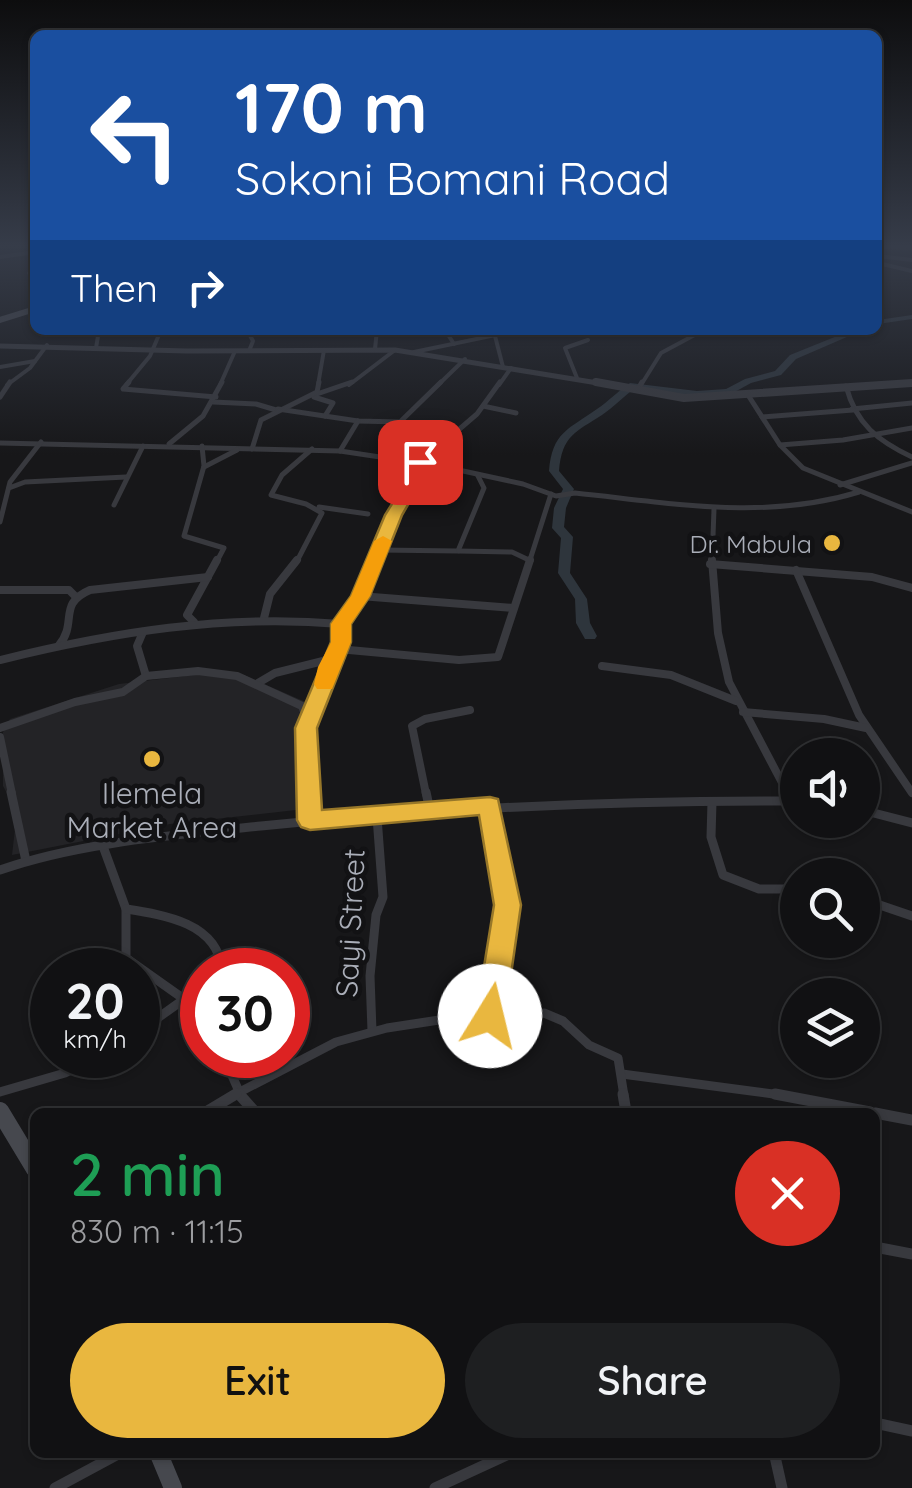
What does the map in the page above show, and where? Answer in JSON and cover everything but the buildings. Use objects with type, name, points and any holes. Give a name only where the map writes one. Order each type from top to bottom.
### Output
[{"type":"main road","points":[[0,1110],[30,1161]]},
{"type":"main road","points":[[160,1458],[173,1488]]},
{"type":"street","points":[[96,348],[98,335]]},
{"type":"street","points":[[159,335],[124,389],[256,404],[358,421],[404,420],[466,359]]},
{"type":"street","points":[[249,335],[249,351]]},
{"type":"street","points":[[375,349],[376,335]]},
{"type":"street","points":[[448,335],[454,344]]},
{"type":"street","points":[[414,352],[499,335]]},
{"type":"street","points":[[638,390],[661,353],[695,335]]},
{"type":"street","points":[[495,336],[507,368]]},
{"type":"street","points":[[577,378],[564,348],[588,340]]},
{"type":"street","points":[[0,397],[8,384],[30,368],[47,344]]},
{"type":"street","points":[[0,346],[47,344],[152,351],[395,350],[684,398],[910,385]]},
{"type":"street","points":[[306,412],[301,408],[312,397],[324,350]]},
{"type":"street","points":[[252,449],[258,424],[277,409],[346,387],[395,350]]},
{"type":"street","points":[[165,446],[184,435],[215,399],[235,351]]},
{"type":"street","points":[[0,367],[36,361]]},
{"type":"street","points":[[22,365],[30,368]]},
{"type":"street","points":[[310,820],[310,766],[305,738],[338,649],[341,624],[360,596],[394,515],[421,466],[482,406],[507,368]]},
{"type":"street","points":[[846,386],[852,410],[870,436],[912,456]]},
{"type":"street","points":[[748,395],[780,445],[803,468],[910,510]]},
{"type":"street","points":[[312,397],[332,403],[325,416]]},
{"type":"street","points":[[762,417],[912,404]]},
{"type":"street","points":[[482,406],[516,413]]},
{"type":"street","points":[[340,450],[358,421]]},
{"type":"street","points":[[780,445],[912,428]]},
{"type":"street","points":[[0,522],[5,511],[1,503],[18,468],[41,442]]},
{"type":"street","points":[[0,444],[340,450],[403,459],[421,466],[523,484],[552,494],[586,494],[714,509],[811,507],[859,492]]},
{"type":"street","points":[[114,505],[143,446]]},
{"type":"street","points":[[178,624],[189,612],[224,548],[215,542],[191,541],[184,536],[204,468],[202,446]]},
{"type":"street","points":[[204,468],[241,448]]},
{"type":"street","points":[[312,450],[282,475],[270,497],[368,514]]},
{"type":"street","points":[[840,484],[912,456]]},
{"type":"street","points":[[384,480],[389,457]]},
{"type":"street","points":[[458,551],[484,488],[478,476]]},
{"type":"street","points":[[8,488],[24,482],[126,477]]},
{"type":"street","points":[[338,649],[459,660],[501,656],[552,494]]},
{"type":"street","points":[[264,618],[269,612],[270,594],[295,564],[320,519],[320,509],[315,506]]},
{"type":"street","points":[[714,509],[710,564],[724,660],[736,701],[780,777]]},
{"type":"street","points":[[380,550],[512,552],[531,561]]},
{"type":"street","points":[[710,564],[872,577],[912,588]]},
{"type":"street","points":[[796,570],[815,624],[866,728],[912,794]]},
{"type":"street","points":[[54,648],[66,638],[69,602],[74,595],[208,577]]},
{"type":"street","points":[[0,590],[69,590],[74,595]]},
{"type":"street","points":[[360,596],[513,608]]},
{"type":"street","points":[[189,612],[187,616],[194,622]]},
{"type":"street","points":[[0,660],[194,622],[264,618],[341,624]]},
{"type":"street","points":[[143,632],[137,646],[146,676]]},
{"type":"street","points":[[258,683],[275,673],[332,659]]},
{"type":"street","points":[[602,666],[659,671],[736,701]]},
{"type":"street","points":[[0,728],[75,702],[123,692],[146,676],[215,672],[258,683],[302,706],[308,723]]},
{"type":"street","points":[[430,812],[412,726],[425,718],[470,710]]},
{"type":"street","points":[[743,712],[866,728]]},
{"type":"street","points":[[850,723],[861,718]]},
{"type":"street","points":[[0,736],[26,861]]},
{"type":"street","points":[[0,870],[26,861],[184,834],[310,820],[490,806],[780,801]]},
{"type":"street","points":[[712,802],[711,838],[723,875],[759,889],[780,889]]},
{"type":"street","points":[[490,806],[508,905],[490,1016]]},
{"type":"street","points":[[880,815],[912,823]]},
{"type":"street","name":"Sayi Street","points":[[372,1031],[370,976],[376,915],[383,897],[378,817]]},
{"type":"street","points":[[104,848],[126,910],[126,958],[180,997]]},
{"type":"street","points":[[880,906],[912,916]]},
{"type":"street","points":[[126,910],[174,918],[192,927],[217,948]]},
{"type":"street","points":[[212,1108],[308,1054],[372,1031],[490,1016],[551,1014],[589,1045],[618,1058],[626,1108]]},
{"type":"street","points":[[622,1074],[741,1087],[848,1108]]},
{"type":"street","points":[[0,1092],[44,1078]]},
{"type":"street","points":[[232,1078],[238,1092],[252,1108]]},
{"type":"street","points":[[880,1114],[912,1120]]},
{"type":"street","points":[[880,1248],[912,1254]]},
{"type":"street","points":[[880,1424],[912,1431]]},
{"type":"street","points":[[55,1488],[111,1458]]},
{"type":"street","points":[[435,1488],[500,1458]]},
{"type":"street","points":[[775,1458],[782,1488]]},
{"type":"shaded area","name":"Ilemela Market Area","points":[[219,672],[244,675],[308,703],[296,810],[170,824],[12,855],[17,812],[3,786],[3,732],[10,719],[119,684]]},
{"type":"waterway","points":[[882,321],[912,317]]},
{"type":"waterway","points":[[590,636],[583,623],[581,599],[564,573],[567,537],[558,528],[560,508],[569,489],[554,471],[555,458],[567,433],[633,385],[697,394],[728,392],[748,381],[778,373],[793,357],[847,335]]},
{"type":"slow traffic","points":[[325,684],[328,667],[341,642],[341,624],[360,596],[383,541]]},
{"type":"place","name":"Dr. Mabula","points":[[832,543]]},
{"type":"place","name":"Ilemela Market Area","points":[[152,759]]},
{"type":"route","points":[[420,462],[424,464],[422,469],[394,515],[360,596],[341,624],[341,642],[306,728],[310,820],[490,806],[508,905],[490,1016]]}]
